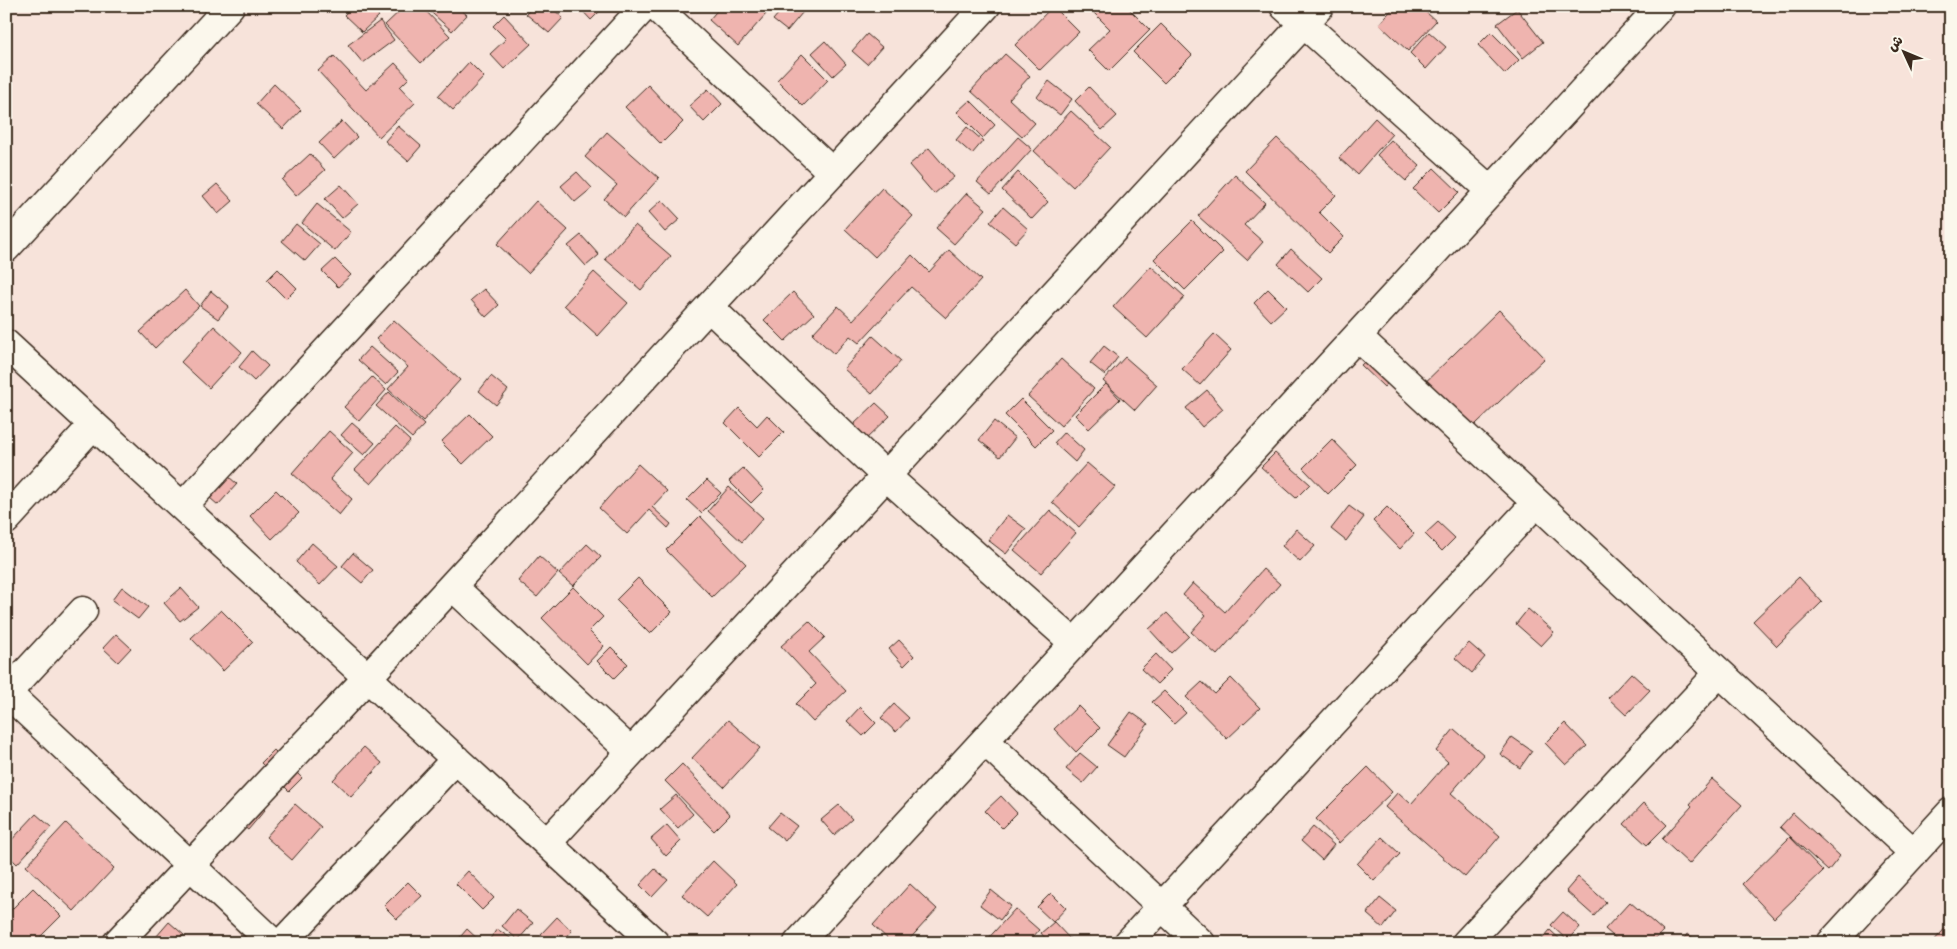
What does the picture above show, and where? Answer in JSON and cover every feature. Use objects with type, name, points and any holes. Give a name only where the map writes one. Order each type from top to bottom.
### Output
[{"type":"street","points":[[6,248],[230,6]]},
{"type":"street","points":[[183,506],[644,6]]},
{"type":"street","points":[[655,6],[833,173]]},
{"type":"street","points":[[117,943],[368,677],[986,6]]},
{"type":"street","points":[[798,943],[1661,6]]},
{"type":"street","points":[[547,843],[886,476],[1302,12],[1491,191]]},
{"type":"street","points":[[709,307],[886,476],[1074,643]]},
{"type":"street","points":[[1357,336],[1914,852]]},
{"type":"street","points":[[6,344],[656,943]]},
{"type":"street","points":[[6,520],[93,425]]},
{"type":"street","points":[[1128,943],[1536,502]]},
{"type":"street","points":[[452,586],[631,752]]},
{"type":"street","points":[[83,611],[7,693],[273,943]]},
{"type":"street","points":[[1466,943],[1719,673]]},
{"type":"street","points":[[985,741],[1201,943]]},
{"type":"street","points":[[282,943],[456,759]]},
{"type":"street","points":[[1831,943],[1951,812]]},
{"type":"building","points":[[353,6],[369,6],[379,16],[362,32],[344,15]]},
{"type":"building","points":[[405,6],[421,6],[450,36],[421,63],[385,25]]},
{"type":"building","points":[[424,6],[457,6],[467,15],[452,31]]},
{"type":"building","points":[[534,6],[550,6],[563,18],[549,33],[526,14]]},
{"type":"building","points":[[578,6],[605,6],[591,20]]},
{"type":"building","points":[[721,6],[773,6],[738,46],[709,20]]},
{"type":"building","points":[[785,6],[808,6],[787,31],[773,20]]},
{"type":"building","points":[[1053,6],[1079,32],[1040,70],[1015,45]]},
{"type":"building","points":[[1126,6],[1150,30],[1109,71],[1088,50],[1110,29],[1088,7]]},
{"type":"building","points":[[1395,6],[1419,6],[1436,21],[1408,51],[1379,24]]},
{"type":"building","points":[[1517,9],[1543,42],[1523,58],[1497,24]]},
{"type":"building","points":[[504,15],[531,44],[504,69],[490,54],[506,39],[493,26]]},
{"type":"building","points":[[380,21],[394,40],[363,63],[348,45]]},
{"type":"building","points":[[1161,24],[1192,55],[1164,83],[1133,52]]},
{"type":"building","points":[[1429,32],[1446,47],[1426,69],[1410,53]]},
{"type":"building","points":[[1491,32],[1519,60],[1505,74],[1478,45]]},
{"type":"building","points":[[867,34],[882,47],[867,64],[852,51]]},
{"type":"building","points":[[825,41],[846,64],[833,76],[812,53]]},
{"type":"building","points":[[802,54],[828,80],[803,106],[777,80]]},
{"type":"building","points":[[1005,54],[1030,76],[1009,99],[1035,123],[1022,137],[971,91]]},
{"type":"building","points":[[334,56],[366,90],[395,63],[409,78],[400,87],[415,103],[379,137],[318,71]]},
{"type":"building","points":[[469,62],[484,77],[453,110],[438,96]]},
{"type":"building","points":[[1049,81],[1072,99],[1060,115],[1037,97]]},
{"type":"building","points":[[274,84],[301,110],[283,129],[256,104]]},
{"type":"building","points":[[648,85],[683,122],[661,144],[625,107]]},
{"type":"building","points":[[1089,87],[1117,116],[1102,130],[1075,101]]},
{"type":"building","points":[[708,89],[722,104],[704,122],[689,106]]},
{"type":"building","points":[[970,100],[995,125],[983,138],[957,112]]},
{"type":"building","points":[[1071,111],[1110,147],[1073,187],[1034,151]]},
{"type":"building","points":[[1375,118],[1392,134],[1357,174],[1339,158]]},
{"type":"building","points":[[342,121],[357,137],[334,159],[319,143]]},
{"type":"building","points":[[398,126],[421,146],[408,161],[385,141]]},
{"type":"building","points":[[967,127],[983,141],[972,154],[956,140]]},
{"type":"building","points":[[607,132],[659,178],[624,217],[604,199],[617,185],[585,157]]},
{"type":"building","points":[[1018,137],[1032,149],[991,194],[977,182]]},
{"type":"building","points":[[1277,138],[1336,195],[1319,212],[1344,237],[1328,253],[1245,171]]},
{"type":"building","points":[[1391,140],[1420,166],[1406,181],[1377,155]]},
{"type":"building","points":[[929,148],[954,177],[934,194],[909,165]]},
{"type":"building","points":[[310,154],[325,170],[296,196],[282,180]]},
{"type":"building","points":[[1434,168],[1459,192],[1438,213],[1413,189]]},
{"type":"building","points":[[577,172],[592,188],[575,202],[561,186]]},
{"type":"building","points":[[1018,172],[1048,202],[1032,219],[1002,190]]},
{"type":"building","points":[[1235,175],[1265,203],[1244,225],[1263,242],[1247,260],[1198,216]]},
{"type":"building","points":[[217,184],[233,201],[218,214],[203,196]]},
{"type":"building","points":[[341,185],[358,204],[342,218],[325,199]]},
{"type":"building","points":[[882,188],[913,216],[875,257],[845,229]]},
{"type":"building","points":[[967,193],[986,209],[954,244],[936,228]]},
{"type":"building","points":[[662,200],[680,219],[665,232],[648,213]]},
{"type":"building","points":[[536,201],[568,230],[528,273],[497,244]]},
{"type":"building","points":[[317,204],[351,232],[335,251],[302,223]]},
{"type":"building","points":[[1003,207],[1028,229],[1015,243],[990,222]]},
{"type":"building","points":[[1192,221],[1223,252],[1185,290],[1154,259]]},
{"type":"building","points":[[296,224],[320,244],[305,261],[282,241]]},
{"type":"building","points":[[635,225],[671,256],[641,290],[605,259]]},
{"type":"building","points":[[581,235],[599,255],[586,266],[568,246]]},
{"type":"building","points":[[1291,249],[1322,278],[1308,292],[1278,264]]},
{"type":"building","points":[[949,250],[981,280],[946,318],[911,287],[859,343],[850,336],[834,354],[812,334],[838,306],[853,320],[912,255],[929,272]]},
{"type":"building","points":[[335,259],[351,275],[338,287],[322,271]]},
{"type":"building","points":[[1151,266],[1185,297],[1147,338],[1113,307]]},
{"type":"building","points":[[278,269],[297,288],[286,299],[267,280]]},
{"type":"building","points":[[594,272],[628,303],[598,336],[564,305]]},
{"type":"building","points":[[484,289],[499,305],[486,317],[471,300]]},
{"type":"building","points":[[1268,289],[1286,307],[1271,321],[1254,303]]},
{"type":"building","points":[[185,290],[199,306],[155,348],[140,332]]},
{"type":"building","points":[[211,291],[229,306],[218,319],[200,306]]},
{"type":"building","points":[[793,292],[814,314],[785,341],[764,320]]},
{"type":"building","points":[[1499,310],[1545,358],[1453,446],[1408,399]]},
{"type":"building","points":[[394,320],[460,380],[423,421],[388,389],[408,367],[376,339]]},
{"type":"building","points":[[214,326],[242,352],[209,388],[181,362]]},
{"type":"building","points":[[1214,334],[1231,350],[1200,385],[1182,369]]},
{"type":"building","points":[[873,336],[901,361],[872,394],[844,369]]},
{"type":"building","points":[[1104,346],[1118,357],[1105,375],[1090,363]]},
{"type":"building","points":[[370,347],[398,372],[386,385],[358,360]]},
{"type":"building","points":[[252,351],[268,366],[254,381],[239,367]]},
{"type":"building","points":[[1376,351],[1398,372],[1384,387],[1361,365]]},
{"type":"building","points":[[1125,357],[1157,385],[1135,410],[1103,381]]},
{"type":"building","points":[[1061,359],[1094,389],[1061,426],[1028,396]]},
{"type":"building","points":[[491,376],[508,390],[496,405],[479,391]]},
{"type":"building","points":[[372,377],[386,390],[359,421],[344,407]]},
{"type":"building","points":[[1106,384],[1120,399],[1089,429],[1075,415]]},
{"type":"building","points":[[1207,390],[1223,409],[1202,427],[1186,408]]},
{"type":"building","points":[[389,392],[424,425],[412,438],[376,406]]},
{"type":"building","points":[[1021,399],[1052,430],[1036,446],[1005,415]]},
{"type":"building","points":[[876,403],[890,416],[864,441],[851,427]]},
{"type":"building","points":[[739,408],[757,426],[767,415],[784,432],[759,457],[725,423]]},
{"type":"building","points":[[470,414],[492,436],[463,464],[441,442]]},
{"type":"building","points":[[994,421],[1015,438],[1000,457],[979,440]]},
{"type":"building","points":[[352,423],[375,443],[364,455],[341,435]]},
{"type":"building","points":[[395,427],[410,441],[371,484],[355,470]]},
{"type":"building","points":[[329,431],[353,453],[330,479],[352,499],[339,515],[292,473]]},
{"type":"building","points":[[1064,432],[1084,450],[1075,462],[1054,443]]},
{"type":"building","points":[[1332,439],[1357,465],[1328,494],[1303,468]]},
{"type":"building","points":[[1275,453],[1310,484],[1296,498],[1261,467]]},
{"type":"building","points":[[1087,463],[1115,487],[1079,527],[1052,502]]},
{"type":"building","points":[[638,464],[667,491],[652,507],[671,524],[668,528],[649,510],[627,534],[599,508]]},
{"type":"building","points":[[743,468],[764,490],[751,503],[729,481]]},
{"type":"building","points":[[220,469],[237,484],[218,505],[202,491]]},
{"type":"building","points":[[707,480],[721,493],[701,513],[687,500]]},
{"type":"building","points":[[729,487],[763,518],[742,542],[708,511]]},
{"type":"building","points":[[276,490],[299,513],[272,539],[250,516]]},
{"type":"building","points":[[1349,506],[1364,517],[1346,541],[1331,529]]},
{"type":"building","points":[[1387,507],[1414,534],[1400,549],[1373,521]]},
{"type":"building","points":[[1050,510],[1076,533],[1041,573],[1014,550]]},
{"type":"building","points":[[1007,515],[1026,529],[1006,554],[988,540]]},
{"type":"building","points":[[700,516],[746,564],[712,597],[666,550]]},
{"type":"building","points":[[1438,522],[1455,538],[1442,551],[1425,534]]},
{"type":"building","points":[[1296,529],[1315,546],[1300,562],[1282,546]]},
{"type":"building","points":[[312,543],[338,566],[320,585],[296,562]]},
{"type":"building","points":[[587,544],[601,557],[573,586],[559,574]]},
{"type":"building","points":[[353,553],[373,570],[362,583],[342,566]]},
{"type":"building","points":[[539,556],[558,573],[537,597],[518,581]]},
{"type":"building","points":[[1263,569],[1280,584],[1217,655],[1191,632],[1206,615],[1183,595],[1193,583],[1225,612]]},
{"type":"building","points":[[1799,577],[1822,602],[1777,646],[1753,621]]},
{"type":"building","points":[[638,578],[672,612],[650,634],[616,600]]},
{"type":"building","points":[[122,587],[148,607],[138,619],[112,600]]},
{"type":"building","points":[[573,587],[603,617],[589,631],[604,646],[587,664],[542,618]]},
{"type":"building","points":[[181,588],[198,607],[180,621],[164,603]]},
{"type":"building","points":[[1528,609],[1554,632],[1541,646],[1516,624]]},
{"type":"building","points":[[221,610],[253,642],[223,671],[191,638]]},
{"type":"building","points":[[1167,613],[1189,636],[1171,653],[1149,629]]},
{"type":"building","points":[[809,621],[825,637],[809,652],[846,691],[813,722],[796,704],[816,684],[781,646]]},
{"type":"building","points":[[116,634],[131,648],[118,662],[103,648]]},
{"type":"building","points":[[899,640],[914,656],[904,666],[889,649]]},
{"type":"building","points":[[1469,643],[1485,657],[1472,673],[1455,658]]},
{"type":"building","points":[[611,647],[628,664],[614,678],[597,661]]},
{"type":"building","points":[[1156,654],[1171,670],[1157,684],[1141,669]]},
{"type":"building","points":[[1631,673],[1650,690],[1626,715],[1608,698]]},
{"type":"building","points":[[1231,678],[1260,708],[1227,739],[1186,697],[1202,682],[1215,694]]},
{"type":"building","points":[[1164,691],[1186,713],[1174,724],[1152,702]]},
{"type":"building","points":[[894,704],[909,718],[896,732],[881,718]]},
{"type":"building","points":[[1078,706],[1100,728],[1076,752],[1054,729]]},
{"type":"building","points":[[860,707],[876,723],[863,736],[847,721]]},
{"type":"building","points":[[1131,712],[1148,724],[1124,757],[1107,745]]},
{"type":"building","points":[[728,720],[760,748],[724,787],[692,758]]},
{"type":"building","points":[[1565,723],[1587,746],[1566,765],[1545,743]]},
{"type":"building","points":[[1454,729],[1484,755],[1451,793],[1500,836],[1465,877],[1385,807],[1398,792],[1411,804],[1448,762],[1436,751]]},
{"type":"building","points":[[1512,737],[1532,751],[1520,768],[1500,754]]},
{"type":"building","points":[[364,747],[382,763],[351,797],[333,780]]},
{"type":"building","points":[[274,750],[302,778],[289,791],[261,763]]},
{"type":"building","points":[[1080,753],[1097,767],[1083,783],[1066,769]]},
{"type":"building","points":[[682,764],[730,815],[714,831],[665,781]]},
{"type":"building","points":[[1368,767],[1392,792],[1339,843],[1316,819]]},
{"type":"building","points":[[1712,779],[1742,805],[1689,864],[1662,839],[1692,806],[1690,804]]},
{"type":"building","points":[[676,795],[693,814],[678,828],[660,809]]},
{"type":"building","points":[[1001,796],[1017,813],[1002,828],[985,811]]},
{"type":"building","points":[[249,797],[265,810],[248,830],[232,817]]},
{"type":"building","points":[[1644,803],[1667,825],[1647,845],[1624,824]]},
{"type":"building","points":[[295,804],[321,827],[292,860],[266,837]]},
{"type":"building","points":[[839,805],[852,819],[834,835],[821,820]]},
{"type":"building","points":[[780,813],[797,826],[785,841],[768,827]]},
{"type":"building","points":[[1793,813],[1840,856],[1828,871],[1780,827]]},
{"type":"building","points":[[36,814],[51,827],[17,864],[6,853],[6,846]]},
{"type":"building","points":[[66,823],[114,868],[74,911],[26,866]]},
{"type":"building","points":[[667,825],[681,841],[666,856],[651,839]]},
{"type":"building","points":[[1313,827],[1334,845],[1322,860],[1301,841]]},
{"type":"building","points":[[1382,837],[1400,854],[1374,881],[1357,864]]},
{"type":"building","points":[[1790,837],[1823,871],[1774,918],[1742,884]]},
{"type":"building","points":[[713,861],[737,884],[707,917],[682,895]]},
{"type":"building","points":[[655,869],[668,880],[652,897],[640,885]]},
{"type":"building","points":[[468,871],[494,898],[482,910],[456,884]]},
{"type":"building","points":[[1578,877],[1606,902],[1594,916],[1566,891]]},
{"type":"building","points":[[408,882],[422,896],[397,919],[384,906]]},
{"type":"building","points":[[910,884],[937,909],[906,943],[892,943],[873,925]]},
{"type":"building","points":[[33,888],[61,916],[34,943],[11,943],[6,938],[6,915]]},
{"type":"building","points":[[991,890],[1011,906],[1000,920],[980,905]]},
{"type":"building","points":[[1051,893],[1066,908],[1053,922],[1037,907]]},
{"type":"building","points":[[1380,898],[1396,911],[1383,928],[1367,914]]},
{"type":"building","points":[[1630,902],[1663,931],[1652,943],[1621,943],[1605,929]]},
{"type":"building","points":[[516,909],[533,923],[518,940],[502,926]]},
{"type":"building","points":[[1015,909],[1039,930],[1028,943],[984,943]]},
{"type":"building","points":[[1563,912],[1580,927],[1568,941],[1551,925]]},
{"type":"building","points":[[557,917],[572,931],[561,943],[550,943],[541,934]]},
{"type":"building","points":[[169,922],[184,935],[177,943],[163,943],[156,937]]},
{"type":"building","points":[[1054,922],[1070,939],[1066,943],[1049,943],[1041,933]]},
{"type":"building","points":[[1949,924],[1951,926],[1951,943],[1932,943]]},
{"type":"building","points":[[467,929],[482,943],[455,943]]},
{"type":"building","points":[[497,929],[516,942],[487,943]]},
{"type":"building","points":[[1550,930],[1564,943],[1539,943]]},
{"type":"building","points":[[1687,934],[1703,943],[1682,943]]}]
